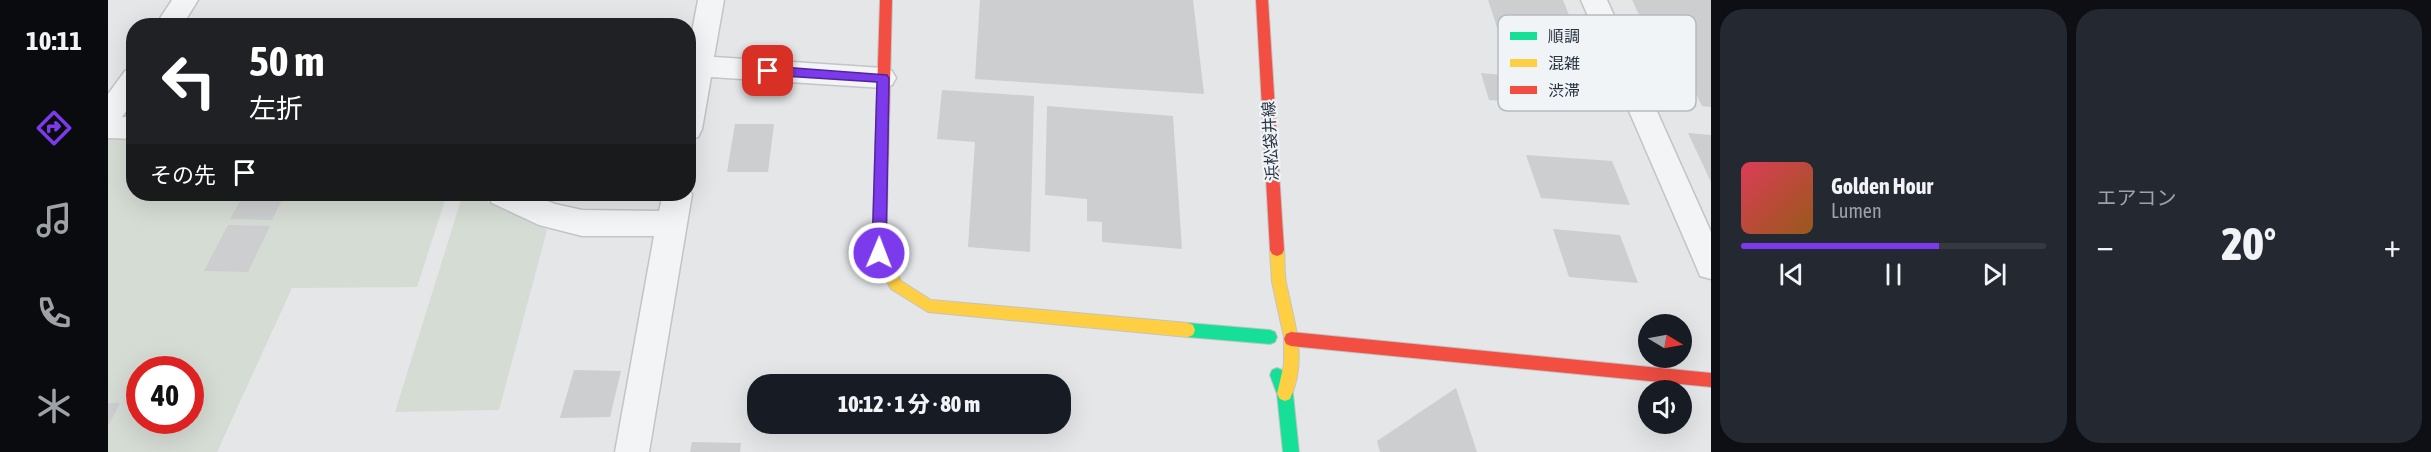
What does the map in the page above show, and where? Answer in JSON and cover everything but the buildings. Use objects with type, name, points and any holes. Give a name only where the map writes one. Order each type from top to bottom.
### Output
[{"type":"street","points":[[173,18],[185,0]]},
{"type":"street","points":[[696,87],[711,0]]},
{"type":"street","points":[[886,0],[879,253],[896,285],[928,306],[1270,337]]},
{"type":"street","name":"浜松袋井線","points":[[1262,0],[1279,282],[1290,313],[1293,363],[1285,394]]},
{"type":"street","points":[[1594,0],[1601,15]]},
{"type":"street","points":[[700,66],[883,78]]},
{"type":"street","points":[[108,116],[126,90]]},
{"type":"street","points":[[1643,111],[1711,266]]},
{"type":"street","points":[[108,127],[126,128]]},
{"type":"street","points":[[517,201],[550,216],[582,224],[674,209],[632,452]]},
{"type":"street","name":"浜松袋井線","points":[[1272,302],[1279,282]]},
{"type":"street","name":"浜松袋井線","points":[[1269,321],[1272,358],[1285,394],[1291,452]]},
{"type":"street","points":[[1291,339],[1711,380]]},
{"type":"shaded area","points":[[108,138],[126,139],[126,201],[445,201],[417,287],[292,288],[217,452],[108,452]]},
{"type":"shaded area","points":[[461,201],[487,201],[547,230],[499,410],[395,412]]},
{"type":"traffic: fast","points":[[1188,330],[1270,337]]},
{"type":"traffic: fast","points":[[1277,375],[1285,394],[1291,452]]},
{"type":"traffic: slow","points":[[1277,250],[1279,282],[1291,337],[1291,364],[1285,394]]},
{"type":"traffic: slow","points":[[888,270],[896,285],[928,306],[1188,330]]},
{"type":"traffic: jam","points":[[886,0],[879,253],[888,270]]},
{"type":"traffic: jam","points":[[1262,0],[1277,250]]},
{"type":"traffic: jam","points":[[1291,339],[1711,380]]},
{"type":"route","points":[[768,71],[883,78],[879,253]]}]
